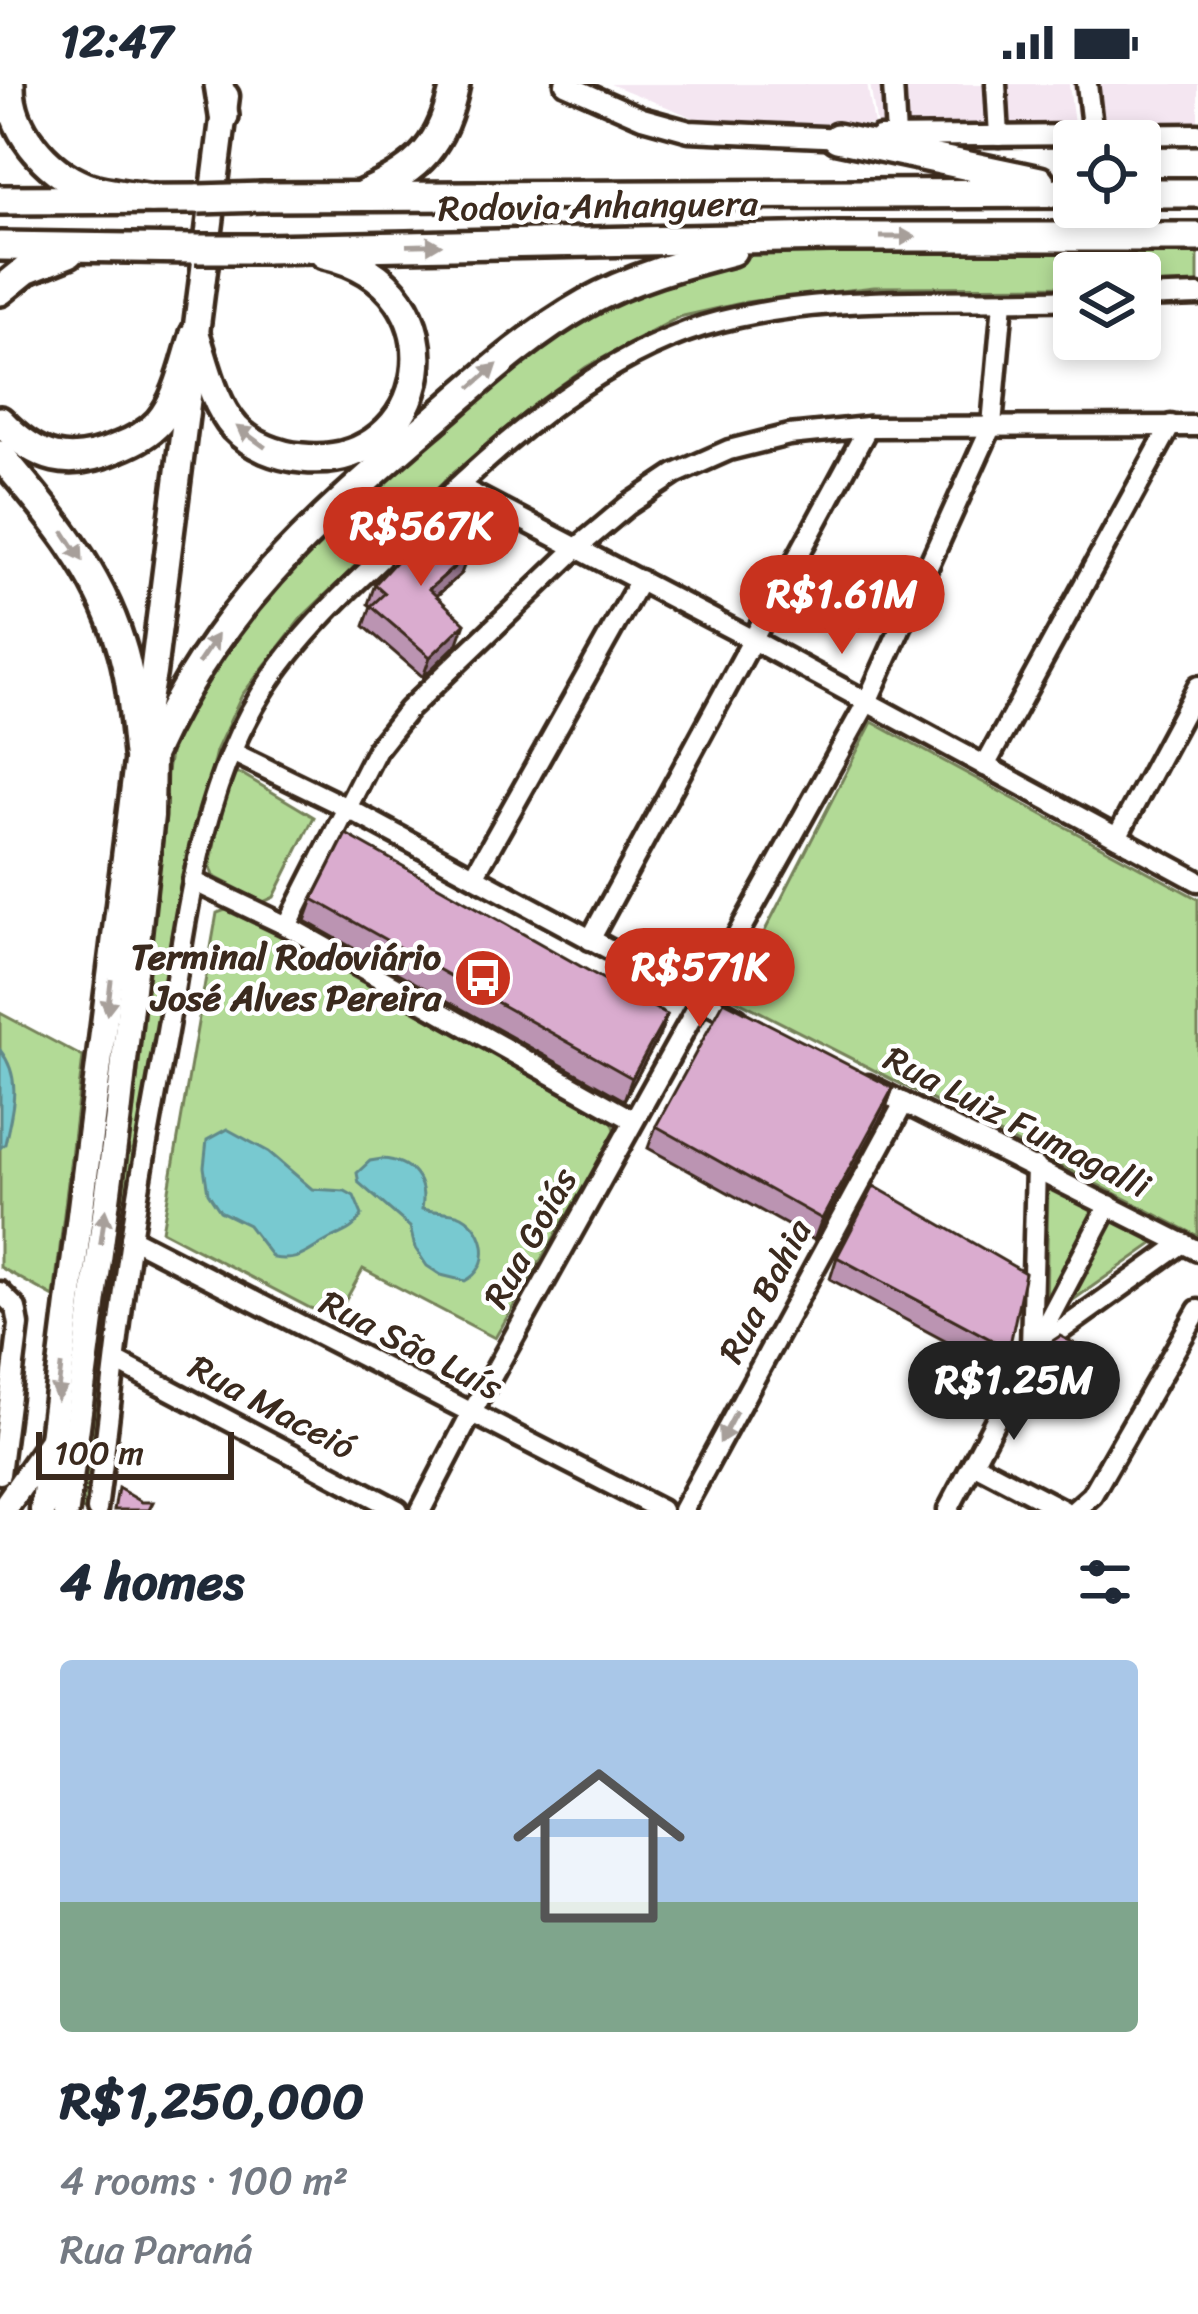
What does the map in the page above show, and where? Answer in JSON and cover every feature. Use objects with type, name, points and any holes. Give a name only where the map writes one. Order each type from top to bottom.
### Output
[{"type":"highway","points":[[10,84],[19,126],[44,161],[85,187],[152,199]]},
{"type":"highway","points":[[223,84],[224,116]]},
{"type":"highway","points":[[356,198],[398,179],[427,155],[448,120],[455,84]]},
{"type":"highway","points":[[837,138],[1053,185]]},
{"type":"highway","name":"Rodovia Anhanguera","points":[[0,200],[1053,189]]},
{"type":"highway","points":[[1161,192],[1198,193]]},
{"type":"highway","points":[[145,753],[194,670],[268,570],[502,361],[586,303],[666,268],[738,249],[830,237]]},
{"type":"highway","name":"Rodovia Anhanguera","points":[[0,246],[265,249],[830,237],[1198,237]]},
{"type":"highway","points":[[0,290],[55,255],[104,246]]},
{"type":"highway","points":[[195,334],[214,392],[235,428],[262,448],[316,460],[356,449],[380,436],[402,412],[415,385],[418,352],[410,316],[393,288],[368,269],[296,248]]},
{"type":"highway","points":[[0,421],[21,443],[59,460],[94,458],[130,442],[159,422],[195,334]]},
{"type":"highway","points":[[0,454],[66,533],[98,587],[122,645],[145,753]]},
{"type":"main road","points":[[43,1510],[145,753],[224,116]]},
{"type":"main road","points":[[66,1510],[118,1116],[151,816],[145,753]]},
{"type":"main road","points":[[3,1510],[52,1441]]},
{"type":"street","points":[[565,84],[642,118],[689,131],[837,138],[1053,135]]},
{"type":"street","points":[[893,84],[896,137]]},
{"type":"street","points":[[996,84],[998,136]]},
{"type":"street","points":[[1087,84],[1091,120]]},
{"type":"street","points":[[1161,134],[1198,134]]},
{"type":"street","points":[[1161,296],[1198,295]]},
{"type":"street","points":[[97,1510],[108,1491],[116,1361],[131,1238],[193,881],[232,752],[261,694],[297,646],[458,486],[547,413],[600,375],[650,348],[703,327],[767,312],[885,302],[1053,300]]},
{"type":"street","name":"Rua Goiás","points":[[421,1510],[633,1120],[674,1029],[702,1000],[867,702],[992,425],[1003,302]]},
{"type":"street","points":[[985,766],[1171,425]]},
{"type":"street","points":[[287,926],[376,749],[408,710],[578,547],[652,488],[700,462],[789,435],[868,427],[1198,426]]},
{"type":"street","points":[[590,940],[868,427]]},
{"type":"street","points":[[458,486],[1198,881]]},
{"type":"street","points":[[473,876],[640,580]]},
{"type":"street","points":[[1117,837],[1198,686]]},
{"type":"street","points":[[232,752],[345,806],[762,1031]]},
{"type":"street","points":[[331,837],[351,847]]},
{"type":"street","points":[[193,881],[287,926],[633,1120]]},
{"type":"street","name":"Rua Luiz Fumagalli","points":[[843,1072],[1190,1247]]},
{"type":"street","name":"Rua Bahia","points":[[683,1510],[904,1103]]},
{"type":"street","points":[[1031,1351],[1036,1167]]},
{"type":"street","points":[[948,1510],[1109,1205]]},
{"type":"street","name":"Rua São Luís","points":[[131,1238],[661,1510]]},
{"type":"street","points":[[1031,1351],[1190,1247]]},
{"type":"street","points":[[0,1292],[16,1309],[19,1325],[0,1474]]},
{"type":"street","points":[[1075,1510],[1092,1495],[1198,1310]]},
{"type":"street","name":"Rua Maceió","points":[[116,1361],[398,1510]]},
{"type":"street","points":[[973,1463],[1063,1510]]},
{"type":"shaded area","points":[[610,84],[867,84],[874,125],[707,123]]},
{"type":"shaded area","points":[[870,84],[1069,84],[1074,120],[877,127]]},
{"type":"shaded area","points":[[1072,84],[1198,84],[1198,125],[1077,120]]},
{"type":"green space","points":[[826,241],[1198,244],[1198,286],[1161,286],[1161,252],[1053,252],[1053,286],[874,287],[746,302],[679,317],[586,367],[535,404],[444,481],[302,617],[242,695],[216,751],[186,879],[91,1510],[73,1510],[162,801],[185,699],[307,539],[456,410],[591,308],[743,253]]},
{"type":"green space","points":[[872,722],[1198,899],[1198,1236],[731,997]]},
{"type":"green space","points":[[242,774],[314,817],[274,897],[263,902],[213,876],[210,867],[227,779]]},
{"type":"green space","points":[[237,906],[610,1115],[616,1132],[495,1338],[363,1269],[337,1316],[310,1308],[162,1231],[217,913]]},
{"type":"green space","points":[[0,1013],[83,1057],[54,1297],[0,1267]]},
{"type":"green space","points":[[1048,1178],[1160,1239],[1046,1319]]},
{"type":"water","points":[[0,1050],[11,1072],[14,1095],[5,1144],[0,1148]]},
{"type":"water","points":[[227,1129],[269,1152],[312,1189],[354,1196],[362,1215],[359,1220],[303,1255],[273,1258],[248,1225],[220,1211],[208,1193],[207,1140]]},
{"type":"water","points":[[370,1161],[402,1164],[415,1174],[422,1190],[422,1209],[457,1214],[477,1230],[483,1258],[474,1275],[465,1281],[427,1266],[415,1248],[410,1227],[359,1183],[357,1173]]},
{"type":"building","points":[[434,518],[468,555],[429,589],[465,623],[430,657],[371,606],[385,593],[375,584],[398,559],[393,555]]},
{"type":"building","name":"Terminal Rodoviário José Alves Pereira","points":[[346,834],[667,1015],[632,1078],[313,899]]},
{"type":"building","points":[[724,1001],[893,1088],[822,1219],[656,1126]]},
{"type":"building","points":[[874,1186],[1025,1273],[1009,1349],[837,1257]]},
{"type":"building","points":[[1060,1336],[1097,1355],[1087,1383],[1040,1360],[1048,1344]]},
{"type":"building","points":[[118,1488],[142,1502],[153,1502],[149,1510],[114,1510]]},
{"type":"place","name":"Terminal Rodoviário José Alves Pereira","points":[[483,978]]}]
